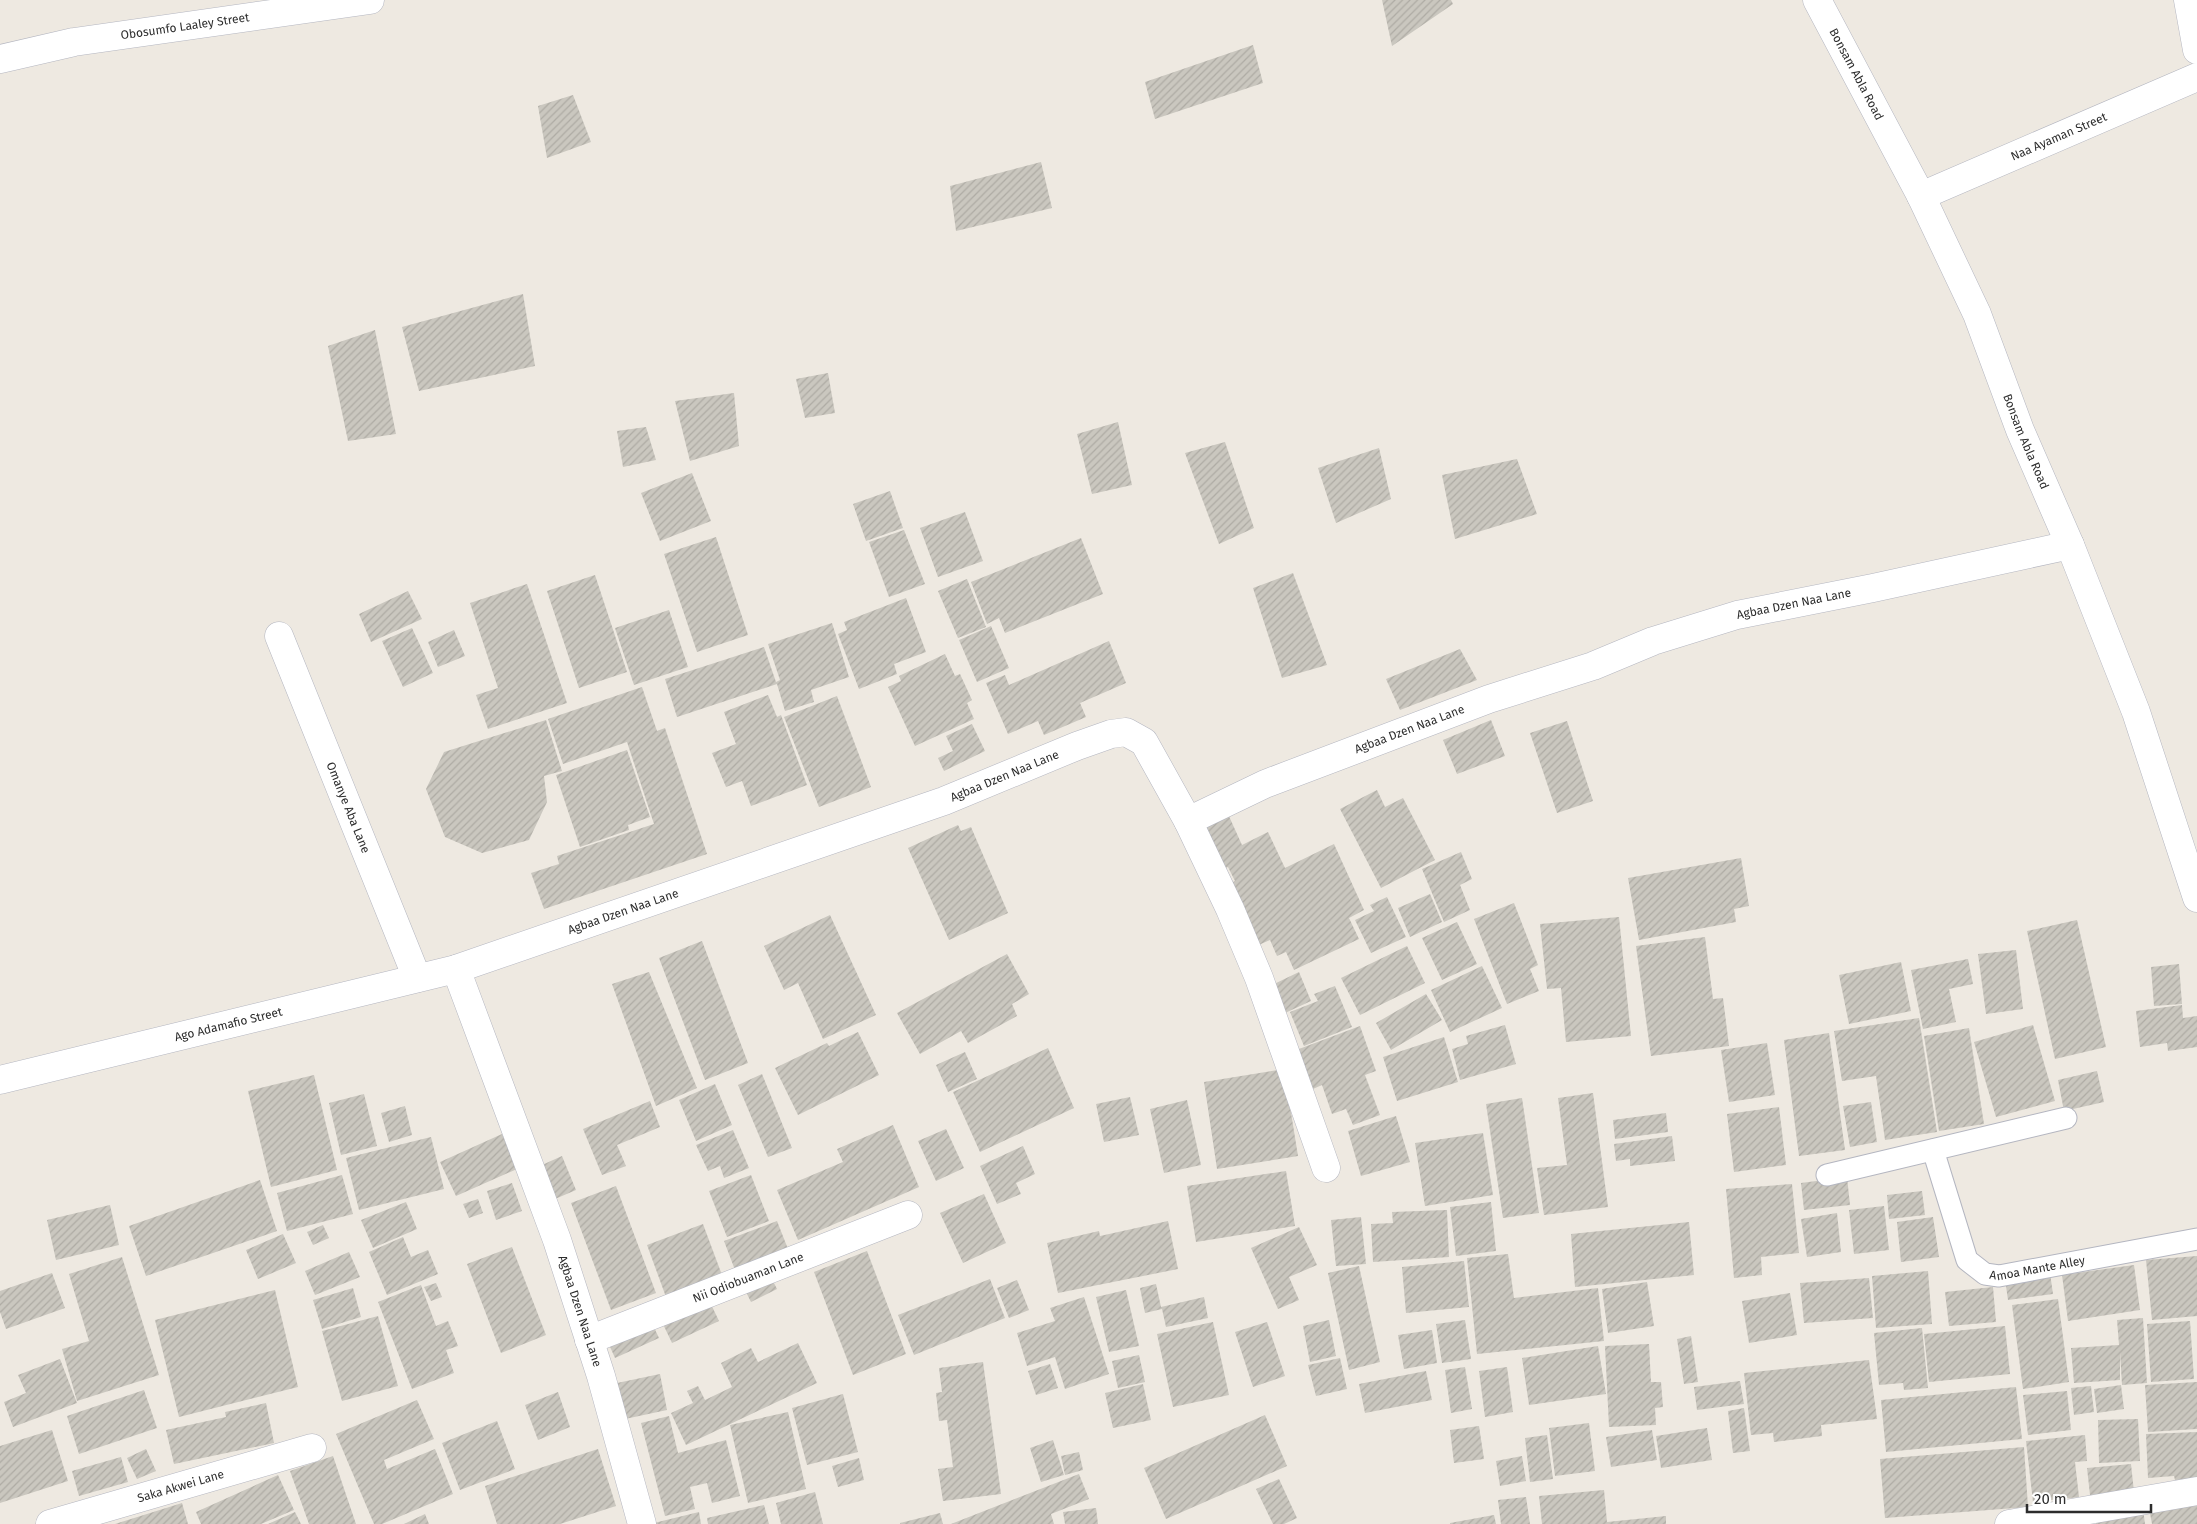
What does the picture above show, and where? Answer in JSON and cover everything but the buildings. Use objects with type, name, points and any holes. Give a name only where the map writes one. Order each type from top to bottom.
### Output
[{"type":"street","name":"Obosumfo Laaley Street","points":[[0,59],[74,42],[370,0]]},
{"type":"street","name":"Bonsam Abla Road","points":[[1817,0],[1921,196],[1978,314],[2020,430],[2070,546],[2136,712],[2197,898]]},
{"type":"street","points":[[2188,0],[2197,50]]},
{"type":"street","name":"Naa Ayaman Street","points":[[1921,196],[2197,77]]},
{"type":"street","name":"Agbaa Dzen Naa Lane","points":[[642,1524],[590,1340],[557,1240],[456,969],[944,801],[1111,734],[1126,732],[1144,742],[1188,820],[1265,784],[1461,710],[1593,666],[1653,641],[1737,615],[2070,546]]},
{"type":"street","name":"Omanye Aba Lane","points":[[279,636],[417,978]]},
{"type":"street","points":[[1188,820],[1230,909],[1259,978],[1326,1168]]},
{"type":"street","name":"Ago Adamafio Street","points":[[0,1080],[456,969]]},
{"type":"street","name":"Nii Odiobuaman Lane","points":[[590,1340],[908,1216]]},
{"type":"street","name":"Saka Akwei Lane","points":[[50,1524],[312,1448]]},
{"type":"street","points":[[2009,1524],[2197,1491]]},
{"type":"lane","points":[[1827,1175],[2066,1118]]},
{"type":"lane","name":"Amoa Mante Alley","points":[[1933,1150],[1967,1260],[1985,1274],[1999,1276],[2197,1239]]}]
